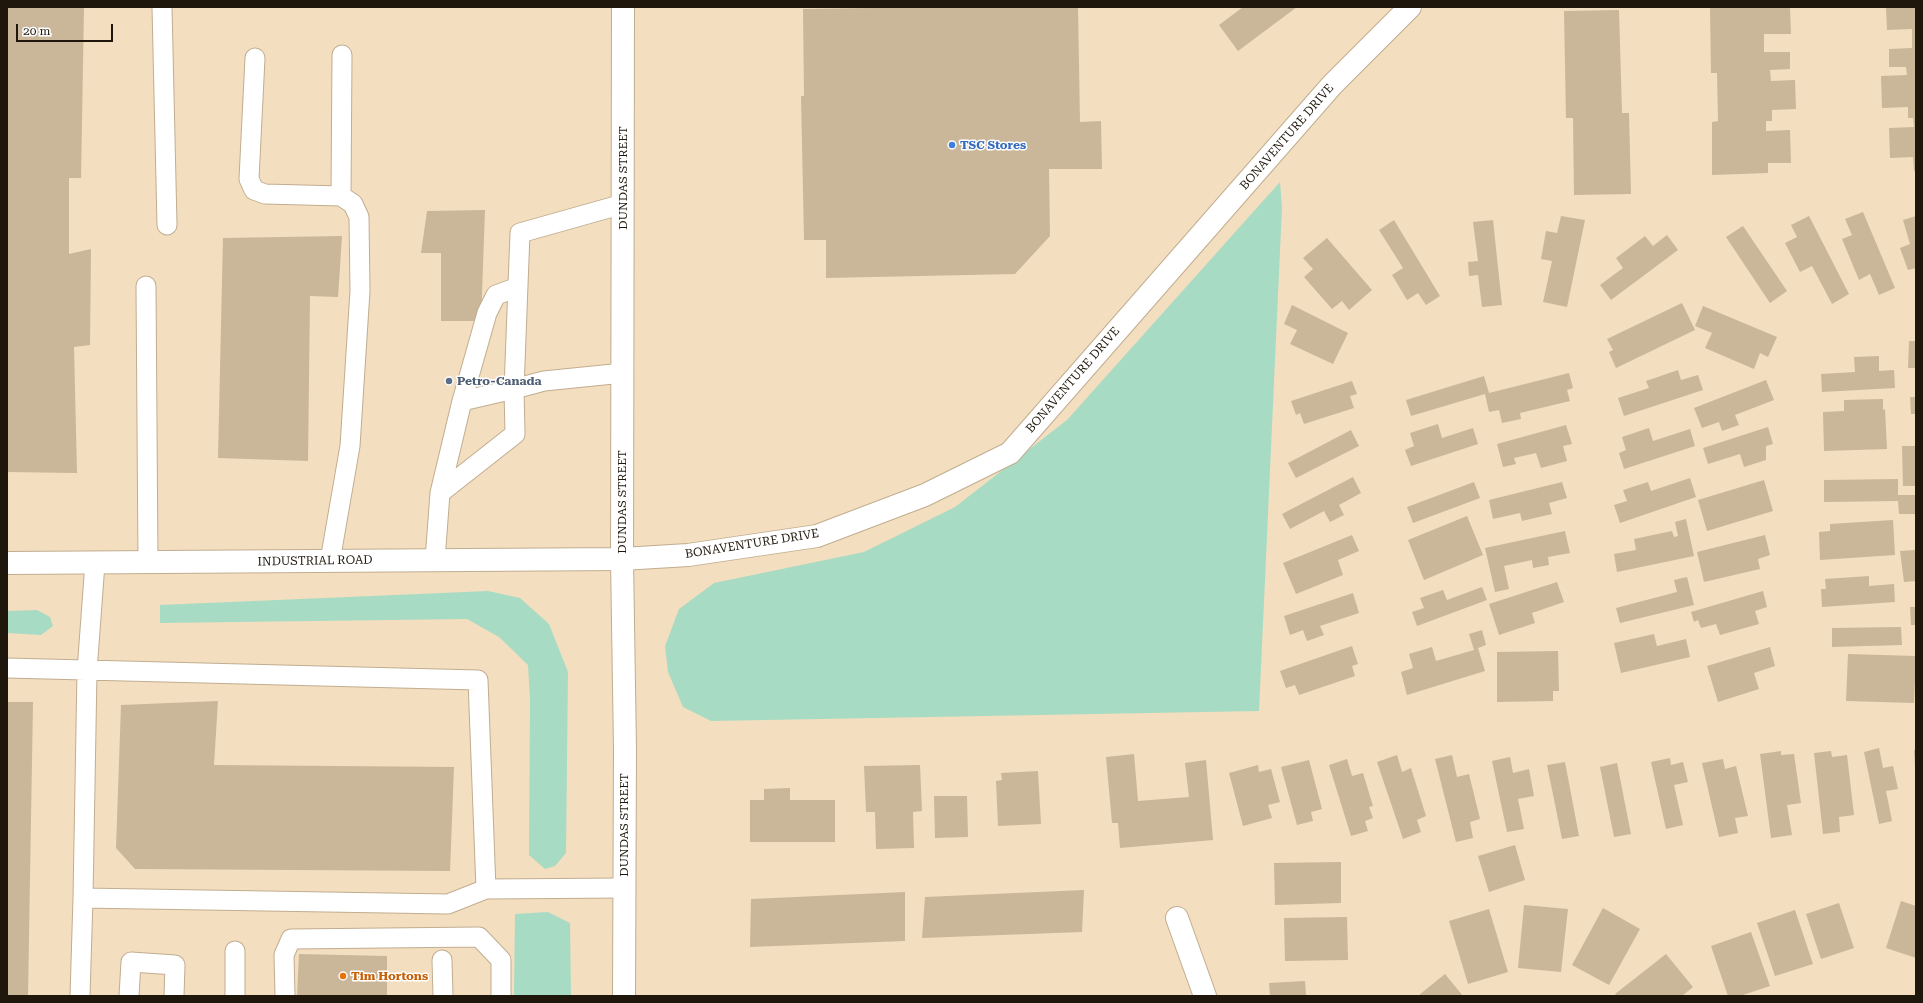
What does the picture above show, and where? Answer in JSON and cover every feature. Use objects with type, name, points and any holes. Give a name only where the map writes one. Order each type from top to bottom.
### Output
[{"type":"street","name":"DUNDAS STREET","points":[[623,7],[622,559],[625,749],[624,996]]},
{"type":"street","name":"BONAVENTURE DRIVE","points":[[622,559],[688,555],[817,536],[926,495],[1010,453],[1332,85],[1410,7]]},
{"type":"street","name":"INDUSTRIAL ROAD","points":[[7,563],[622,559]]},
{"type":"street","points":[[1177,918],[1205,996]]},
{"type":"lane","points":[[162,7],[167,225]]},
{"type":"lane","points":[[341,196],[342,55]]},
{"type":"lane","points":[[255,58],[249,179],[254,190],[265,194],[341,196],[353,204],[359,218],[360,291],[350,446],[330,561]]},
{"type":"lane","points":[[440,493],[515,434],[514,390],[520,233],[623,204]]},
{"type":"lane","points":[[146,286],[148,563]]},
{"type":"lane","points":[[435,560],[440,493],[462,400],[487,313],[496,294],[518,287]]},
{"type":"lane","points":[[462,400],[514,390],[544,381],[622,373]]},
{"type":"lane","points":[[80,996],[87,671],[95,563]]},
{"type":"lane","points":[[7,668],[478,680],[486,889]]},
{"type":"lane","points":[[83,898],[448,904],[486,889],[624,888]]},
{"type":"lane","points":[[285,996],[284,955],[291,940],[479,937],[501,960],[501,996]]},
{"type":"lane","points":[[235,952],[235,996]]},
{"type":"lane","points":[[442,960],[443,996]]},
{"type":"lane","points":[[129,996],[130,962],[175,966],[174,996]]},
{"type":"green space","points":[[1280,182],[1282,207],[1259,711],[711,721],[683,707],[668,672],[665,646],[679,609],[714,583],[864,552],[955,507],[1067,420]]},
{"type":"green space","points":[[488,591],[520,598],[549,624],[568,672],[566,853],[555,866],[545,869],[529,855],[530,700],[528,665],[499,637],[467,619],[160,623],[160,605]]},
{"type":"green space","points":[[37,610],[50,617],[53,626],[41,635],[7,633],[7,611]]},
{"type":"green space","points":[[548,912],[570,923],[571,996],[514,996],[515,914]]},
{"type":"building","points":[[7,7],[84,7],[81,178],[69,178],[69,254],[91,249],[90,345],[74,347],[77,473],[7,472]]},
{"type":"building","name":"TSC Stores","points":[[1078,7],[1080,122],[1101,121],[1102,169],[1049,169],[1050,236],[1015,274],[826,278],[826,240],[804,240],[801,96],[804,96],[803,9]]},
{"type":"building","points":[[1243,7],[1297,7],[1238,51],[1219,25]]},
{"type":"building","points":[[1710,7],[1790,7],[1791,34],[1764,34],[1764,52],[1790,52],[1790,69],[1770,70],[1771,81],[1795,80],[1796,109],[1772,110],[1772,121],[1766,121],[1766,131],[1790,130],[1791,163],[1768,163],[1768,173],[1712,175],[1712,122],[1718,121],[1717,73],[1711,73]]},
{"type":"building","points":[[1886,7],[1916,7],[1916,170],[1914,171],[1913,157],[1890,158],[1889,128],[1914,127],[1913,118],[1908,118],[1908,107],[1882,108],[1881,76],[1907,75],[1906,67],[1889,67],[1889,49],[1912,48],[1912,29],[1887,30]]},
{"type":"building","points":[[1619,10],[1622,113],[1629,113],[1631,194],[1574,195],[1573,118],[1566,118],[1564,11]]},
{"type":"building","points":[[485,210],[481,321],[441,321],[441,253],[421,253],[427,211]]},
{"type":"building","points":[[1863,212],[1895,288],[1879,295],[1870,274],[1859,280],[1842,239],[1852,235],[1845,219]]},
{"type":"building","points":[[1561,216],[1585,220],[1567,307],[1543,302],[1552,261],[1541,259],[1546,231],[1557,233]]},
{"type":"building","points":[[1809,216],[1849,294],[1832,304],[1812,266],[1800,272],[1785,243],[1797,237],[1791,225]]},
{"type":"building","points":[[1916,216],[1916,268],[1908,270],[1900,248],[1910,244],[1903,220]]},
{"type":"building","points":[[1394,220],[1440,296],[1426,305],[1418,293],[1407,300],[1392,275],[1403,268],[1379,230]]},
{"type":"building","points":[[1493,220],[1502,305],[1482,307],[1478,275],[1469,276],[1468,262],[1478,261],[1473,222]]},
{"type":"building","points":[[1743,226],[1787,291],[1770,303],[1726,237]]},
{"type":"building","points":[[1667,235],[1678,250],[1611,300],[1600,285],[1623,268],[1616,258],[1645,236],[1653,246]]},
{"type":"building","points":[[342,236],[338,297],[310,296],[308,461],[218,458],[223,238]]},
{"type":"building","points":[[1327,238],[1372,290],[1349,310],[1342,301],[1332,309],[1304,277],[1313,269],[1303,258]]},
{"type":"building","points":[[1682,303],[1695,330],[1616,368],[1609,352],[1613,350],[1607,339]]},
{"type":"building","points":[[1292,305],[1348,333],[1333,364],[1290,344],[1297,330],[1284,324]]},
{"type":"building","points":[[1703,306],[1777,337],[1768,357],[1760,353],[1754,369],[1705,348],[1712,333],[1695,326]]},
{"type":"building","points":[[1909,341],[1916,341],[1916,368],[1908,368]]},
{"type":"building","points":[[1879,356],[1879,371],[1894,370],[1895,388],[1822,392],[1821,374],[1855,372],[1854,357]]},
{"type":"building","points":[[1678,370],[1681,380],[1698,375],[1703,390],[1624,416],[1618,398],[1649,388],[1646,381]]},
{"type":"building","points":[[1569,373],[1573,388],[1567,390],[1570,401],[1520,413],[1521,419],[1502,423],[1499,410],[1489,412],[1485,394],[1411,416],[1406,400],[1484,376],[1489,393]]},
{"type":"building","points":[[1766,380],[1774,400],[1735,415],[1739,425],[1722,431],[1719,422],[1702,428],[1694,408]]},
{"type":"building","points":[[1352,381],[1357,394],[1350,396],[1354,408],[1304,424],[1300,413],[1296,415],[1291,401]]},
{"type":"building","points":[[1910,397],[1916,397],[1916,414],[1911,414]]},
{"type":"building","points":[[1883,399],[1887,449],[1824,451],[1823,412],[1844,411],[1844,400]]},
{"type":"building","points":[[1438,424],[1442,438],[1473,428],[1478,444],[1411,466],[1405,450],[1414,446],[1410,433]]},
{"type":"building","points":[[1566,425],[1572,444],[1563,446],[1567,461],[1541,468],[1536,453],[1514,458],[1516,464],[1503,467],[1497,444]]},
{"type":"building","points":[[1768,427],[1773,444],[1766,446],[1766,460],[1744,467],[1740,454],[1708,464],[1703,448]]},
{"type":"building","points":[[1649,428],[1653,441],[1690,429],[1695,446],[1624,469],[1619,453],[1626,450],[1622,437]]},
{"type":"building","points":[[1351,430],[1359,446],[1296,478],[1288,463]]},
{"type":"building","points":[[1902,446],[1916,446],[1916,486],[1903,486]]},
{"type":"building","points":[[1353,477],[1361,493],[1339,505],[1344,515],[1330,522],[1324,511],[1290,529],[1282,514]]},
{"type":"building","points":[[1690,478],[1696,497],[1620,523],[1614,505],[1627,501],[1623,490],[1648,482],[1651,491]]},
{"type":"building","points":[[1898,479],[1898,495],[1916,495],[1916,514],[1899,514],[1898,501],[1824,502],[1824,480]]},
{"type":"building","points":[[1764,480],[1773,511],[1707,531],[1698,500]]},
{"type":"building","points":[[1474,482],[1480,498],[1413,523],[1407,507]]},
{"type":"building","points":[[1562,482],[1567,498],[1549,503],[1552,514],[1522,521],[1520,513],[1493,519],[1489,500]]},
{"type":"building","points":[[1467,516],[1483,555],[1424,580],[1408,540]]},
{"type":"building","points":[[1686,519],[1694,556],[1617,572],[1614,554],[1636,550],[1634,539],[1672,531],[1674,537],[1678,536],[1675,522]]},
{"type":"building","points":[[1893,520],[1895,555],[1820,560],[1819,532],[1830,531],[1830,524]]},
{"type":"building","points":[[1565,531],[1570,553],[1548,557],[1549,565],[1533,568],[1532,560],[1504,566],[1509,589],[1495,592],[1485,548]]},
{"type":"building","points":[[1352,535],[1359,551],[1338,560],[1343,575],[1296,594],[1283,563]]},
{"type":"building","points":[[1765,535],[1770,555],[1758,559],[1760,569],[1704,582],[1697,552]]},
{"type":"building","points":[[1916,550],[1916,581],[1904,582],[1900,551]]},
{"type":"building","points":[[1869,576],[1869,586],[1894,584],[1895,602],[1822,607],[1821,589],[1826,589],[1825,579]]},
{"type":"building","points":[[1687,577],[1694,605],[1620,623],[1616,608],[1677,592],[1674,580]]},
{"type":"building","points":[[1557,582],[1564,602],[1532,613],[1535,623],[1499,635],[1489,604]]},
{"type":"building","points":[[1482,587],[1487,600],[1417,626],[1412,612],[1424,608],[1420,598],[1443,590],[1447,600]]},
{"type":"building","points":[[1763,591],[1767,607],[1755,611],[1759,624],[1720,635],[1716,624],[1701,628],[1698,620],[1694,622],[1691,612]]},
{"type":"building","points":[[1353,593],[1359,613],[1320,626],[1324,635],[1307,641],[1303,630],[1290,635],[1284,616]]},
{"type":"building","points":[[1910,607],[1916,607],[1916,625],[1911,625]]},
{"type":"building","points":[[1901,627],[1902,645],[1832,647],[1832,628]]},
{"type":"building","points":[[1482,630],[1486,645],[1478,648],[1485,671],[1407,695],[1401,672],[1413,668],[1409,654],[1432,647],[1436,661],[1474,650],[1469,634]]},
{"type":"building","points":[[1654,634],[1657,646],[1686,639],[1690,657],[1621,673],[1614,643]]},
{"type":"building","points":[[1352,646],[1358,664],[1352,666],[1355,676],[1299,695],[1295,685],[1286,688],[1280,671]]},
{"type":"building","points":[[1770,647],[1775,666],[1754,673],[1759,689],[1718,702],[1707,666]]},
{"type":"building","points":[[1558,651],[1559,691],[1553,691],[1553,701],[1497,702],[1497,652]]},
{"type":"building","points":[[1848,654],[1916,656],[1914,703],[1846,701]]},
{"type":"building","points":[[218,701],[214,765],[454,767],[450,871],[135,869],[116,848],[121,705]]},
{"type":"building","points":[[7,702],[33,702],[28,996],[7,996]]},
{"type":"building","points":[[1879,748],[1883,768],[1893,766],[1898,789],[1886,791],[1892,821],[1879,824],[1864,752]]},
{"type":"building","points":[[1914,750],[1916,750],[1916,767],[1915,767]]},
{"type":"building","points":[[1781,751],[1781,755],[1794,754],[1801,803],[1787,805],[1792,835],[1771,838],[1760,754]]},
{"type":"building","points":[[1831,751],[1832,757],[1847,755],[1854,815],[1839,817],[1840,832],[1823,834],[1814,753]]},
{"type":"building","points":[[1134,754],[1138,801],[1189,797],[1185,763],[1206,760],[1213,840],[1120,848],[1118,823],[1112,823],[1106,757]]},
{"type":"building","points":[[1397,755],[1402,772],[1411,768],[1426,816],[1417,820],[1421,832],[1403,839],[1377,762]]},
{"type":"building","points":[[1452,755],[1457,777],[1469,774],[1480,819],[1470,822],[1473,838],[1456,842],[1435,759]]},
{"type":"building","points":[[1510,757],[1513,773],[1529,769],[1534,796],[1518,799],[1524,829],[1507,832],[1492,761]]},
{"type":"building","points":[[1670,758],[1671,765],[1683,762],[1688,782],[1674,785],[1683,825],[1666,829],[1651,762]]},
{"type":"building","points":[[1347,759],[1352,776],[1363,773],[1373,806],[1369,807],[1373,818],[1365,821],[1368,831],[1351,836],[1329,765]]},
{"type":"building","points":[[1723,759],[1725,769],[1736,766],[1748,816],[1735,818],[1738,833],[1719,837],[1702,763]]},
{"type":"building","points":[[1309,760],[1322,809],[1311,812],[1313,821],[1297,825],[1281,767]]},
{"type":"building","points":[[1565,762],[1579,836],[1562,839],[1547,765]]},
{"type":"building","points":[[1617,763],[1631,834],[1614,837],[1600,767]]},
{"type":"building","points":[[920,765],[922,811],[913,812],[914,848],[876,849],[875,812],[866,812],[864,766]]},
{"type":"building","points":[[1258,765],[1259,772],[1271,769],[1280,802],[1268,805],[1272,818],[1243,826],[1229,773]]},
{"type":"building","points":[[1038,771],[1041,824],[998,826],[996,781],[1002,780],[1001,773]]},
{"type":"building","points":[[790,788],[790,800],[835,800],[835,842],[750,842],[750,800],[764,800],[764,789]]},
{"type":"building","points":[[934,796],[967,796],[968,837],[935,838]]},
{"type":"building","points":[[1515,845],[1525,880],[1489,892],[1478,856]]},
{"type":"building","points":[[1341,862],[1341,903],[1275,905],[1274,863]]},
{"type":"building","points":[[1084,890],[1082,932],[922,938],[925,897]]},
{"type":"building","points":[[905,892],[905,941],[750,947],[751,899]]},
{"type":"building","points":[[1901,901],[1916,906],[1916,958],[1886,948]]},
{"type":"building","points":[[1839,903],[1854,948],[1821,959],[1806,914]]},
{"type":"building","points":[[1524,905],[1568,909],[1561,972],[1518,968]]},
{"type":"building","points":[[1603,908],[1640,929],[1609,985],[1572,965]]},
{"type":"building","points":[[1489,909],[1508,972],[1468,984],[1449,921]]},
{"type":"building","points":[[1795,910],[1813,964],[1775,976],[1757,923]]},
{"type":"building","points":[[1347,917],[1348,960],[1285,961],[1284,918]]},
{"type":"building","points":[[1751,932],[1770,986],[1740,996],[1728,996],[1711,946]]},
{"type":"building","name":"Tim Hortons","points":[[299,954],[387,956],[387,996],[297,996]]},
{"type":"building","points":[[1666,954],[1693,987],[1682,996],[1617,996],[1615,994]]},
{"type":"building","points":[[1445,974],[1463,996],[1419,995]]},
{"type":"building","points":[[1305,981],[1306,996],[1270,996],[1269,983]]},
{"type":"place","name":"TSC Stores","points":[[952,145]]},
{"type":"place","name":"Petro-Canada","points":[[449,381]]},
{"type":"place","name":"Tim Hortons","points":[[343,976]]}]
